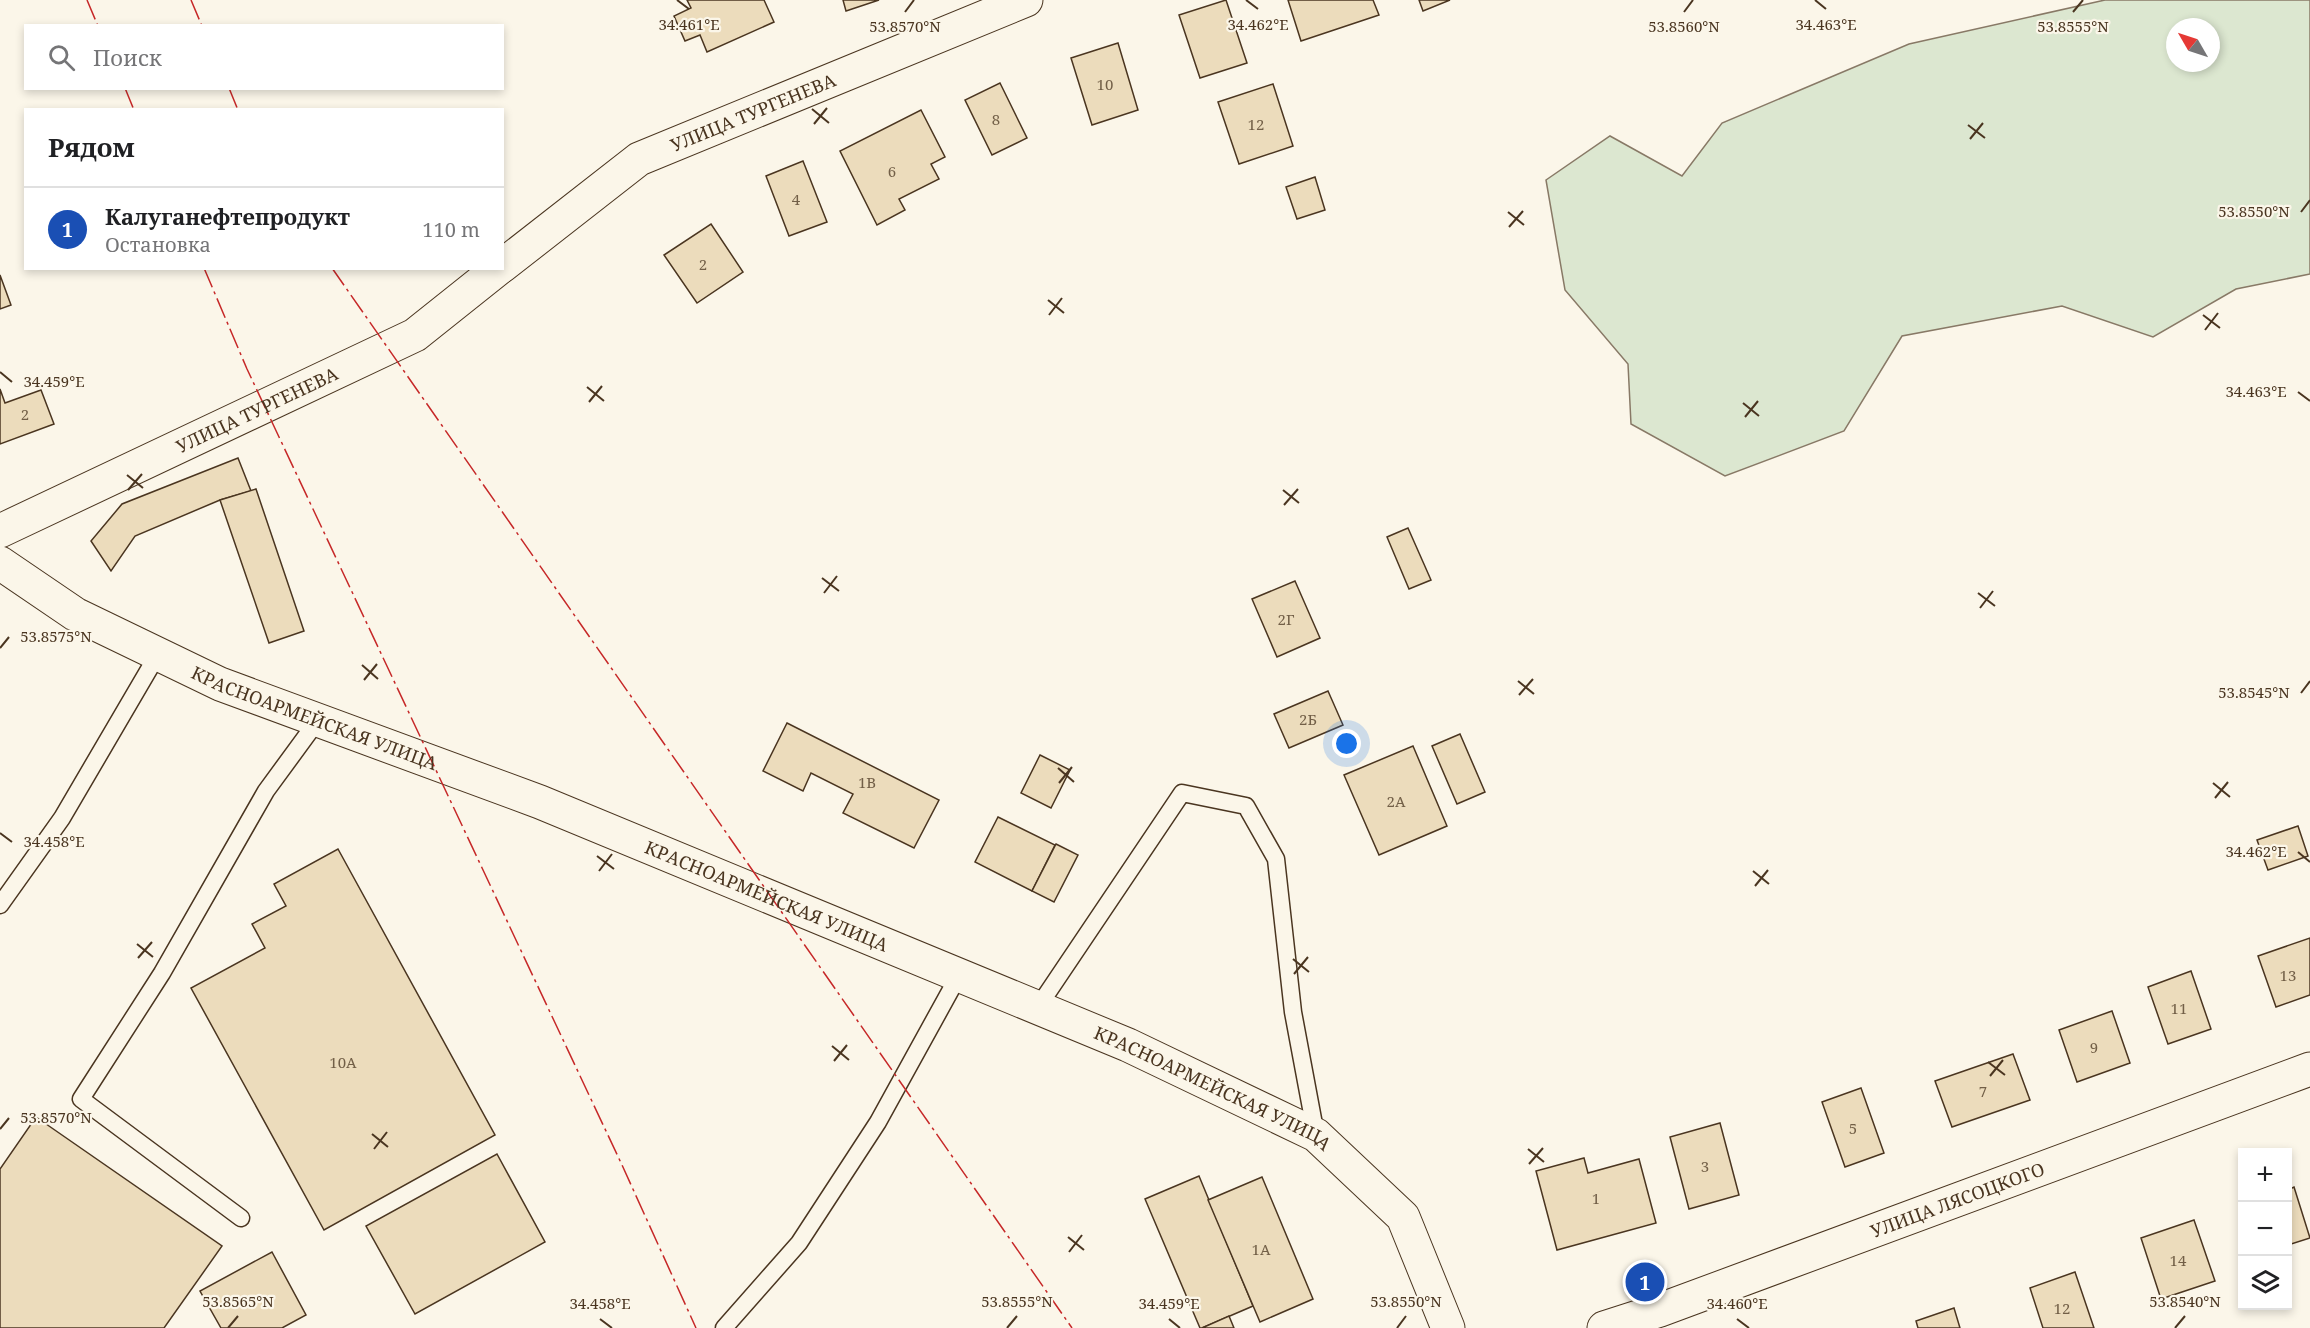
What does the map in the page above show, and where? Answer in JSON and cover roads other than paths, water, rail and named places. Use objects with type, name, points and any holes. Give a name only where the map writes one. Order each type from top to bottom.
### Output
[{"type":"street","name":"УЛИЦА ТУРГЕНЕВА","points":[[504,265],[639,159],[1026,0]]},
{"type":"street","name":"УЛИЦА ТУРГЕНЕВА","points":[[0,531],[415,335],[497,270]]},
{"type":"street","name":"КРАСНОАРМЕЙСКАЯ УЛИЦА","points":[[0,563],[75,614],[220,684],[540,802],[1128,1045],[1316,1135],[1403,1217],[1448,1328]]},
{"type":"street","name":"УЛИЦА ЛЯСОЦКОГО","points":[[1604,1328],[1660,1310],[2310,1069]]},
{"type":"lane","points":[[0,905],[62,818],[158,654]]},
{"type":"lane","points":[[241,1218],[81,1099],[162,973],[266,791],[318,720]]},
{"type":"lane","points":[[1038,1007],[1182,793],[1245,806],[1276,859],[1293,1012],[1316,1135]]},
{"type":"lane","points":[[724,1328],[799,1243],[878,1122],[959,975]]},
{"type":"place","name":"Калуганефтепродукт","points":[[1645,1282]]}]
